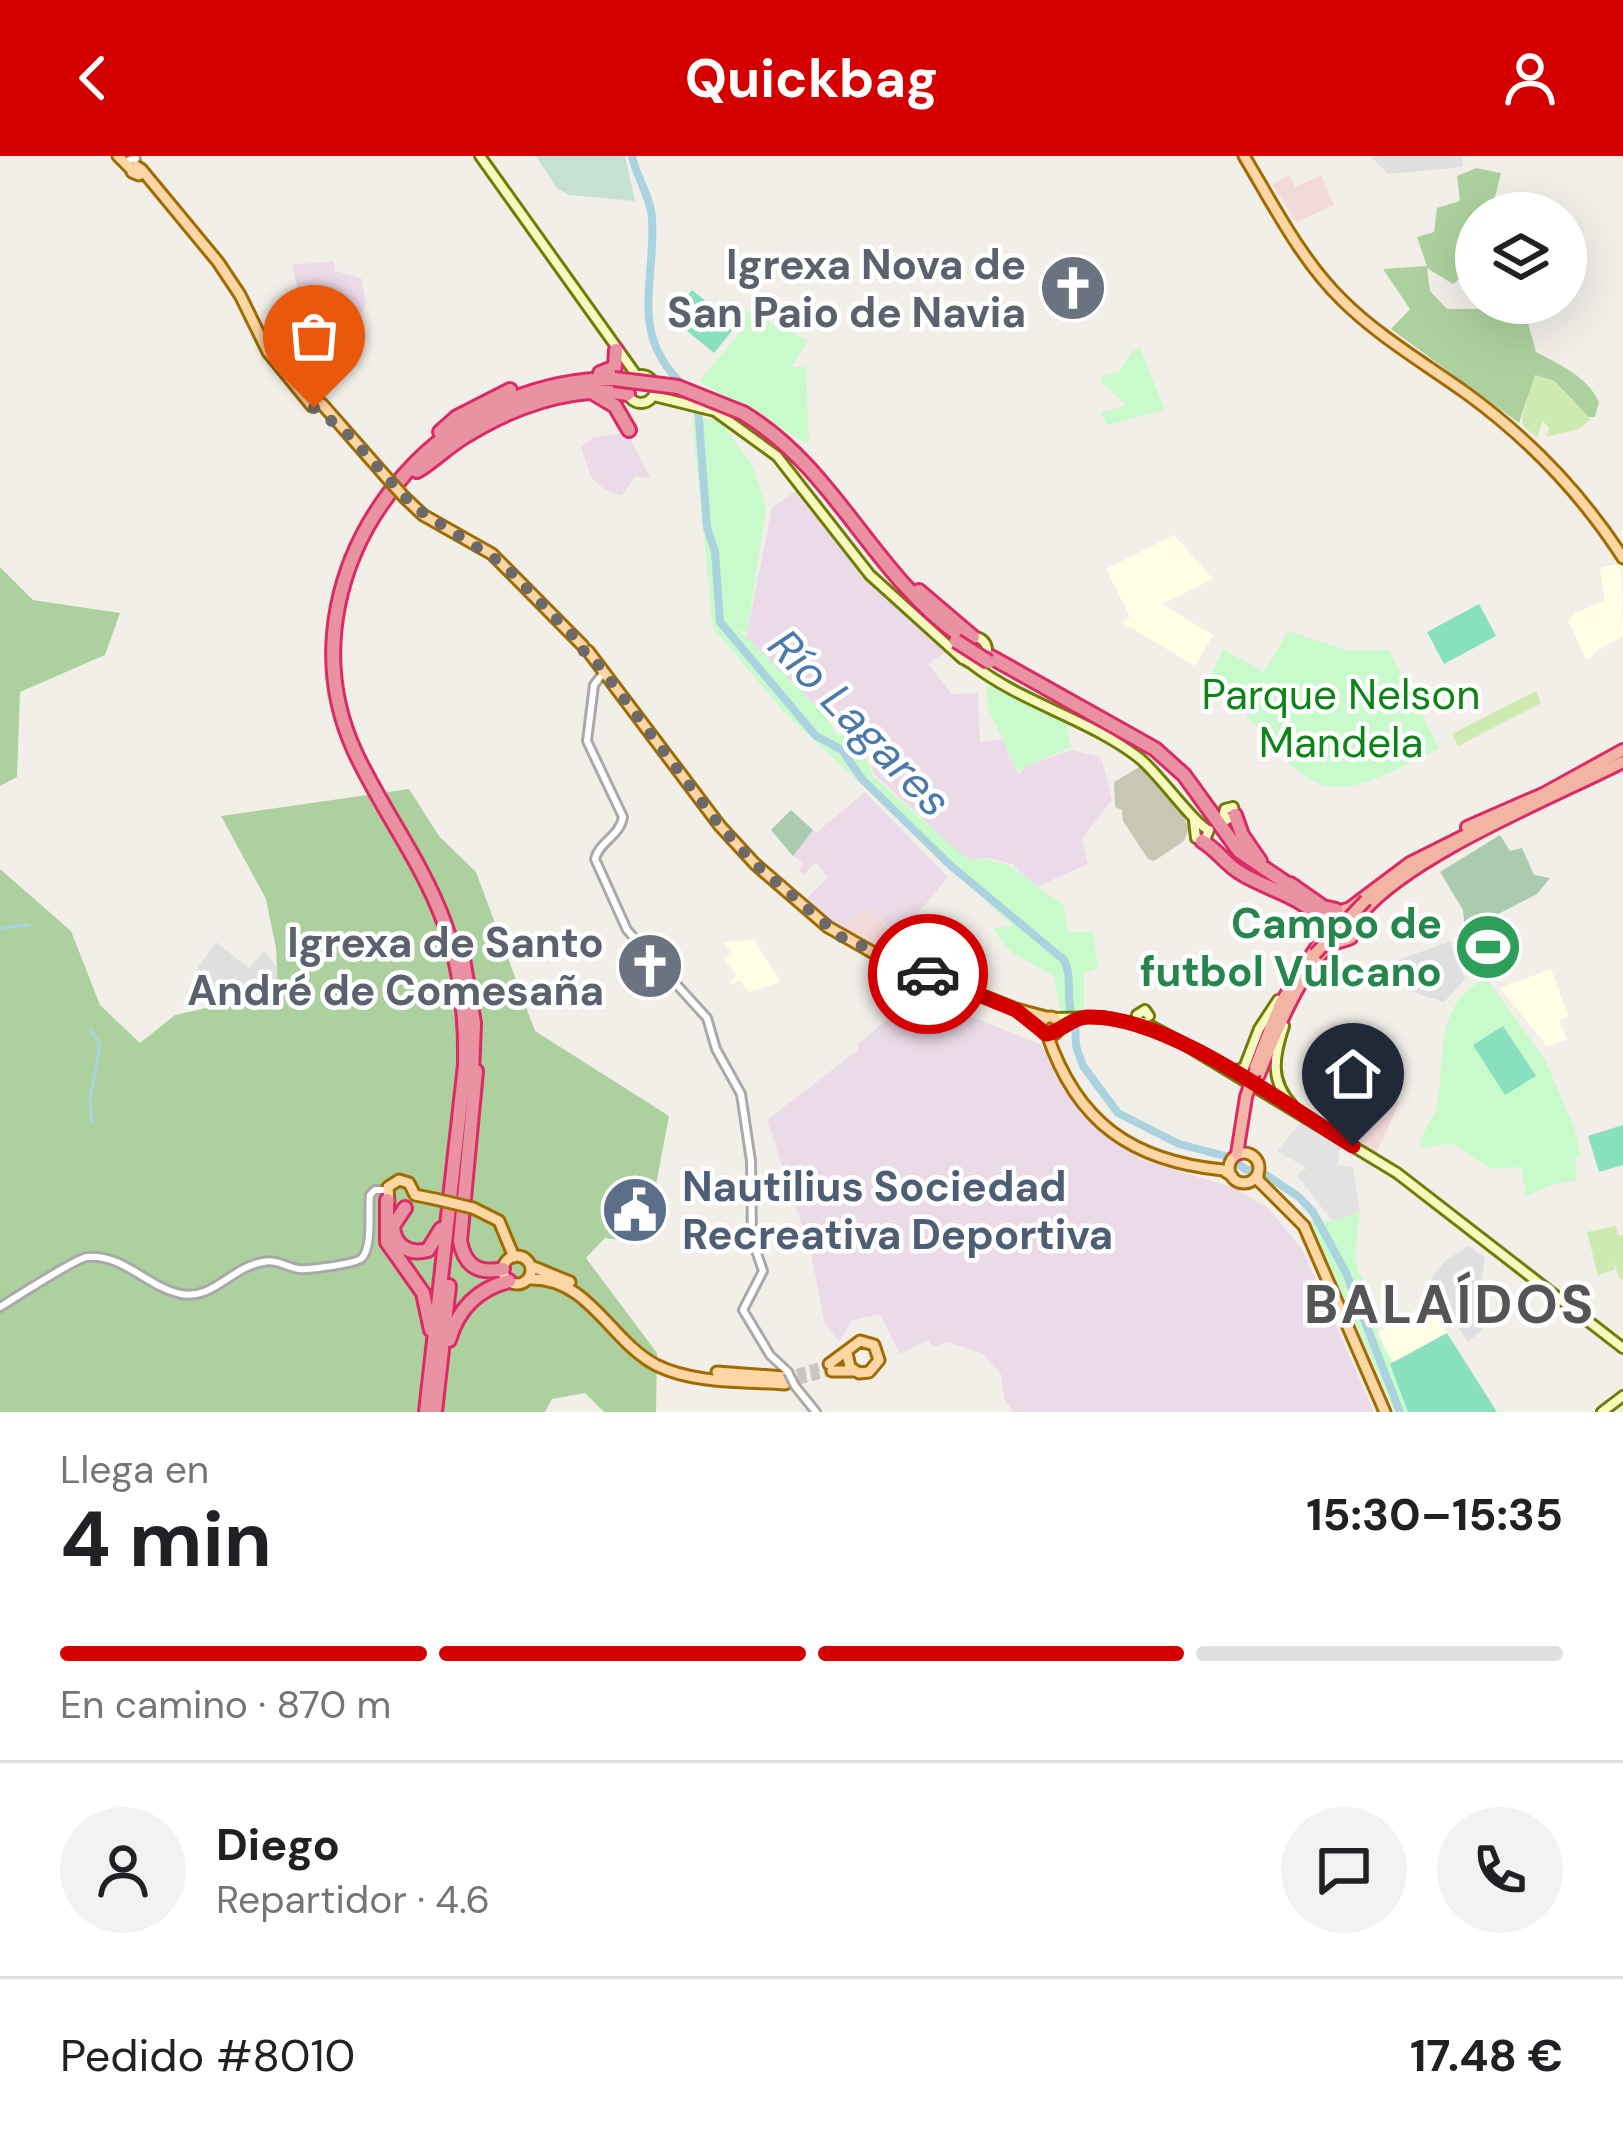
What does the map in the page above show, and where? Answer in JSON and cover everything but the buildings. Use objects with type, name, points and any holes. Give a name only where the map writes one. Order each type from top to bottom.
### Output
[{"type":"highway","points":[[612,379],[616,350]]},
{"type":"highway","points":[[433,1412],[433,1353],[465,1065],[461,986],[436,902],[383,797],[348,709],[340,659],[340,608],[350,559],[363,531],[383,498],[422,455],[463,424],[518,396],[561,383],[635,377]]},
{"type":"highway","points":[[340,608],[370,532],[417,470],[464,430],[517,403],[612,379],[678,394],[741,416],[789,446],[895,578],[959,641]]},
{"type":"highway","points":[[417,470],[463,437],[512,412],[594,393],[628,394]]},
{"type":"highway","points":[[594,393],[615,406],[629,430]]},
{"type":"highway","points":[[741,416],[797,463],[890,583],[981,661],[1164,764],[1234,855],[1288,890],[1340,910],[1356,923]]},
{"type":"highway","points":[[981,661],[1096,714],[1172,763],[1239,851],[1315,913],[1324,942]]},
{"type":"highway","points":[[1256,1074],[1307,970],[1334,934],[1402,864],[1436,842],[1570,778],[1623,759]]},
{"type":"highway","points":[[1237,1162],[1268,1031],[1340,910],[1365,900],[1431,857],[1623,759]]},
{"type":"highway","points":[[1557,792],[1570,778]]},
{"type":"highway","points":[[383,797],[445,905],[467,971],[476,1076],[460,1241],[464,1257],[476,1269],[506,1275]]},
{"type":"highway","points":[[1235,815],[1257,858],[1288,890]]},
{"type":"highway","points":[[1324,942],[1351,938],[1356,923],[1403,878],[1482,830]]},
{"type":"highway","points":[[1201,831],[1246,877],[1288,890]]},
{"type":"highway","points":[[433,1412],[474,1023]]},
{"type":"highway","points":[[405,1208],[395,1220],[396,1240],[410,1251],[428,1250],[440,1234],[454,1158]]},
{"type":"highway","points":[[387,1195],[387,1242],[423,1293],[433,1353]]},
{"type":"highway","points":[[433,1412],[458,1317],[476,1295],[506,1275]]},
{"type":"main road","points":[[480,156],[635,377]]},
{"type":"main road","points":[[1246,156],[1324,281],[1358,315],[1478,402],[1536,452],[1594,515],[1623,555]]},
{"type":"main road","points":[[134,163],[219,261],[286,376],[345,431],[405,498],[434,522],[491,554],[585,649],[720,826],[814,916],[858,945],[1050,1026],[1086,1108],[1113,1134],[1153,1157],[1223,1170],[1237,1162]]},
{"type":"main road","points":[[654,396],[653,381],[646,376],[635,377],[628,385],[628,394],[642,404],[654,396],[712,410],[788,467],[870,575],[981,661],[1136,756],[1164,780],[1201,831]]},
{"type":"main road","points":[[1230,1071],[1242,1070],[1264,1020],[1302,975]]},
{"type":"main road","points":[[1297,1112],[1278,1085],[1274,1059],[1302,975]]},
{"type":"main road","points":[[1050,1026],[1074,1018],[1143,1018],[1399,1173],[1623,1348]]},
{"type":"main road","points":[[1122,1020],[1163,1033]]},
{"type":"main road","points":[[1050,1026],[1056,1051],[1089,1106],[1117,1132],[1151,1152],[1175,1159],[1237,1162],[1254,1178],[1254,1185],[1287,1211],[1300,1229],[1383,1412]]},
{"type":"main road","points":[[1237,1162],[1254,1178]]},
{"type":"main road","points":[[1173,1167],[1199,1167]]},
{"type":"main road","points":[[404,1180],[415,1196],[405,1208],[393,1207],[387,1195],[393,1182],[404,1180]]},
{"type":"main road","points":[[415,1196],[473,1208],[499,1221],[514,1256],[506,1275],[521,1284],[529,1279],[551,1280],[580,1295],[631,1348],[667,1370],[696,1377],[788,1380]]},
{"type":"main road","points":[[514,1256],[584,1291],[634,1342],[673,1366],[788,1380]]},
{"type":"main road","points":[[529,1279],[531,1266]]},
{"type":"main road","points":[[860,1341],[870,1342],[879,1360],[864,1373],[831,1367],[847,1353],[860,1341]]},
{"type":"main road","points":[[847,1353],[854,1371]]},
{"type":"main road","points":[[1606,1412],[1623,1399]]},
{"type":"street","points":[[604,672],[594,685],[587,741],[623,817],[620,830],[595,853],[595,859],[627,930],[707,1018],[717,1052],[741,1094],[752,1166],[752,1239],[763,1268],[742,1310],[788,1380],[816,1412]]},
{"type":"street","points":[[0,1307],[87,1257],[109,1260],[171,1291],[194,1295],[205,1295],[231,1274],[265,1261],[301,1270],[356,1262],[365,1251],[370,1195],[375,1190],[387,1195]]},
{"type":"shaded area","points":[[536,156],[625,156],[635,201],[569,195],[557,188]]},
{"type":"shaded area","points":[[1370,156],[1462,156],[1463,167],[1388,174]]},
{"type":"shaded area","points":[[1289,175],[1295,187],[1321,175],[1334,205],[1296,222],[1272,184]]},
{"type":"shaded area","points":[[334,261],[335,271],[361,278],[366,301],[360,318],[334,317],[326,301],[300,300],[292,265]]},
{"type":"shaded area","points":[[627,433],[651,479],[635,476],[622,496],[605,490],[591,477],[581,447],[594,437]]},
{"type":"shaded area","points":[[801,488],[866,574],[946,652],[928,664],[952,694],[978,693],[980,742],[1002,739],[1018,774],[1028,765],[1071,750],[1101,757],[1112,800],[1082,839],[1088,864],[1034,888],[1013,864],[988,858],[967,860],[874,774],[860,735],[849,735],[812,709],[746,638],[772,507]]},
{"type":"shaded area","points":[[1174,535],[1213,579],[1162,604],[1213,635],[1195,666],[1121,622],[1130,617],[1106,569]]},
{"type":"shaded area","points":[[1621,563],[1623,636],[1587,661],[1568,621],[1575,613],[1605,601],[1600,568]]},
{"type":"shaded area","points":[[1141,766],[1176,803],[1189,828],[1184,841],[1154,861],[1123,821],[1122,810],[1115,807],[1114,782]]},
{"type":"shaded area","points":[[865,792],[948,877],[898,938],[870,907],[842,930],[824,919],[804,901],[828,877],[816,862],[804,875],[799,871],[803,863],[793,856],[813,830],[817,832]]},
{"type":"shaded area","points":[[791,810],[813,830],[793,856],[771,830]]},
{"type":"shaded area","points":[[1500,835],[1510,851],[1522,848],[1534,875],[1550,878],[1537,894],[1465,931],[1463,910],[1440,872]]},
{"type":"shaded area","points":[[870,907],[900,944],[888,952],[842,930]]},
{"type":"shaded area","points":[[754,940],[781,982],[748,992],[740,980],[730,981],[737,975],[724,959],[732,953],[724,942]]},
{"type":"shaded area","points":[[1450,941],[1465,979],[1444,1002],[1406,990],[1385,965]]},
{"type":"shaded area","points":[[216,942],[249,968],[264,951],[284,976],[267,999],[206,1014],[213,1000],[222,995],[219,988],[197,988],[194,973]]},
{"type":"shaded area","points":[[1551,969],[1568,1016],[1559,1020],[1567,1040],[1547,1046],[1500,988]]},
{"type":"shaded area","points":[[898,988],[1040,1044],[1080,1113],[1119,1147],[1146,1161],[1234,1188],[1268,1208],[1302,1249],[1374,1412],[1013,1412],[1004,1398],[1001,1374],[982,1353],[947,1342],[934,1347],[928,1340],[900,1354],[880,1314],[853,1320],[839,1342],[824,1322],[811,1253],[767,1120],[858,1050],[858,1044],[887,1020],[886,1014],[898,1002]]},
{"type":"shaded area","points":[[1326,1095],[1400,1101],[1376,1154],[1323,1122]]},
{"type":"shaded area","points":[[1303,1120],[1341,1144],[1337,1165],[1353,1167],[1360,1212],[1332,1221],[1297,1175],[1307,1168],[1277,1151]]},
{"type":"shaded area","points":[[1469,1246],[1485,1258],[1479,1298],[1483,1329],[1468,1342],[1443,1305],[1429,1299],[1432,1277],[1445,1261]]},
{"type":"shaded area","points":[[1423,1306],[1433,1311],[1447,1333],[1390,1364],[1379,1332]]},
{"type":"green space","points":[[1476,168],[1501,173],[1496,192],[1459,192],[1457,176]]},
{"type":"green space","points":[[1455,203],[1455,282],[1427,268],[1430,291],[1447,309],[1455,309],[1455,324],[1528,324],[1536,352],[1587,385],[1599,402],[1595,417],[1589,417],[1554,381],[1535,375],[1519,423],[1391,329],[1410,309],[1383,269],[1427,266],[1417,237],[1434,232],[1437,208]]},
{"type":"green space","points":[[692,290],[736,326],[714,353],[670,317]]},
{"type":"green space","points":[[726,297],[808,341],[791,367],[806,367],[809,445],[699,381],[744,328]]},
{"type":"green space","points":[[1140,348],[1165,410],[1107,425],[1101,413],[1126,405],[1101,376],[1120,371],[1131,352]]},
{"type":"green space","points":[[1534,375],[1553,381],[1591,419],[1579,429],[1546,437],[1549,428],[1543,421],[1537,438],[1522,419]]},
{"type":"green space","points":[[692,418],[719,420],[753,466],[766,508],[747,633],[738,629],[827,717],[837,735],[857,735],[873,776],[968,860],[998,862],[1020,873],[1064,905],[1068,933],[1093,931],[1098,968],[1084,973],[1084,1017],[1061,1014],[1054,976],[1011,952],[993,928],[1013,926],[785,713],[713,628]]},
{"type":"green space","points":[[0,567],[33,600],[120,613],[105,655],[20,692],[17,777],[0,786]]},
{"type":"green space","points":[[1479,604],[1496,636],[1444,664],[1427,632]]},
{"type":"green space","name":"Parque Nelson Mandela","points":[[1288,631],[1349,651],[1389,650],[1439,748],[1371,780],[1347,786],[1326,786],[1307,777],[1238,704],[1231,708],[1206,687],[1223,649],[1264,672]]},
{"type":"green space","points":[[987,685],[1066,721],[1071,747],[1017,771],[988,708]]},
{"type":"green space","points":[[1536,691],[1541,703],[1458,746],[1452,734]]},
{"type":"green space","points":[[409,789],[439,836],[476,872],[535,1031],[669,1116],[645,1243],[605,1238],[586,1258],[657,1353],[656,1412],[604,1412],[585,1393],[552,1399],[545,1412],[0,1412],[0,869],[71,931],[100,1005],[140,1043],[175,1015],[278,992],[276,948],[266,899],[221,816]]},
{"type":"green space","points":[[1482,980],[1490,983],[1545,1060],[1581,1155],[1575,1158],[1577,1180],[1526,1196],[1521,1167],[1492,1169],[1451,1143],[1425,1148],[1419,1143],[1437,1106],[1449,1018],[1467,991]]},
{"type":"green space","points":[[1503,1026],[1536,1076],[1505,1095],[1473,1045]]},
{"type":"green space","points":[[1623,1125],[1623,1165],[1599,1172],[1588,1136]]},
{"type":"green space","points":[[1360,1212],[1355,1256],[1371,1294],[1379,1339],[1423,1412],[1395,1412],[1308,1221],[1332,1221]]},
{"type":"green space","points":[[1616,1226],[1618,1235],[1623,1235],[1620,1280],[1613,1260],[1615,1269],[1598,1276],[1587,1232]]},
{"type":"green space","points":[[1447,1333],[1497,1412],[1408,1412],[1390,1364]]},
{"type":"waterway","name":"Río Lagares","points":[[632,156],[652,218],[650,327],[666,366],[683,385]]},
{"type":"waterway","name":"Río Lagares","points":[[698,407],[720,622],[816,736],[842,750],[862,779],[950,865],[1064,960],[1071,1013]]},
{"type":"waterway","points":[[0,928],[29,925]]},
{"type":"waterway","name":"Río Lagares","points":[[1075,1023],[1083,1066],[1118,1113],[1179,1144],[1229,1157],[1245,1169],[1263,1173],[1313,1212],[1346,1273],[1400,1412]]},
{"type":"waterway","points":[[90,1029],[100,1044],[90,1099],[92,1123]]},
{"type":"tunnel","points":[[784,1377],[829,1364]]},
{"type":"tunnel","points":[[785,1384],[832,1371]]},
{"type":"way so far","points":[[314,408],[345,431],[414,507],[503,564],[588,651],[720,826],[755,864],[841,937],[928,974]]},
{"type":"place","name":"Igrexa Nova de San Paio de Navia","points":[[1073,288]]},
{"type":"place","name":"Campo de futbol Vulcano","points":[[1488,947]]},
{"type":"place","name":"Igrexa de Santo André de Comesaña","points":[[650,966]]},
{"type":"place","name":"Nautilius Sociedad Recreativa Deportiva","points":[[635,1210]]},
{"type":"district","name":"BALAÍDOS","points":[[1450,1304]]},
{"type":"route","points":[[928,974],[1016,1010],[1046,1034],[1084,1017],[1117,1018],[1163,1033],[1353,1146]]}]
